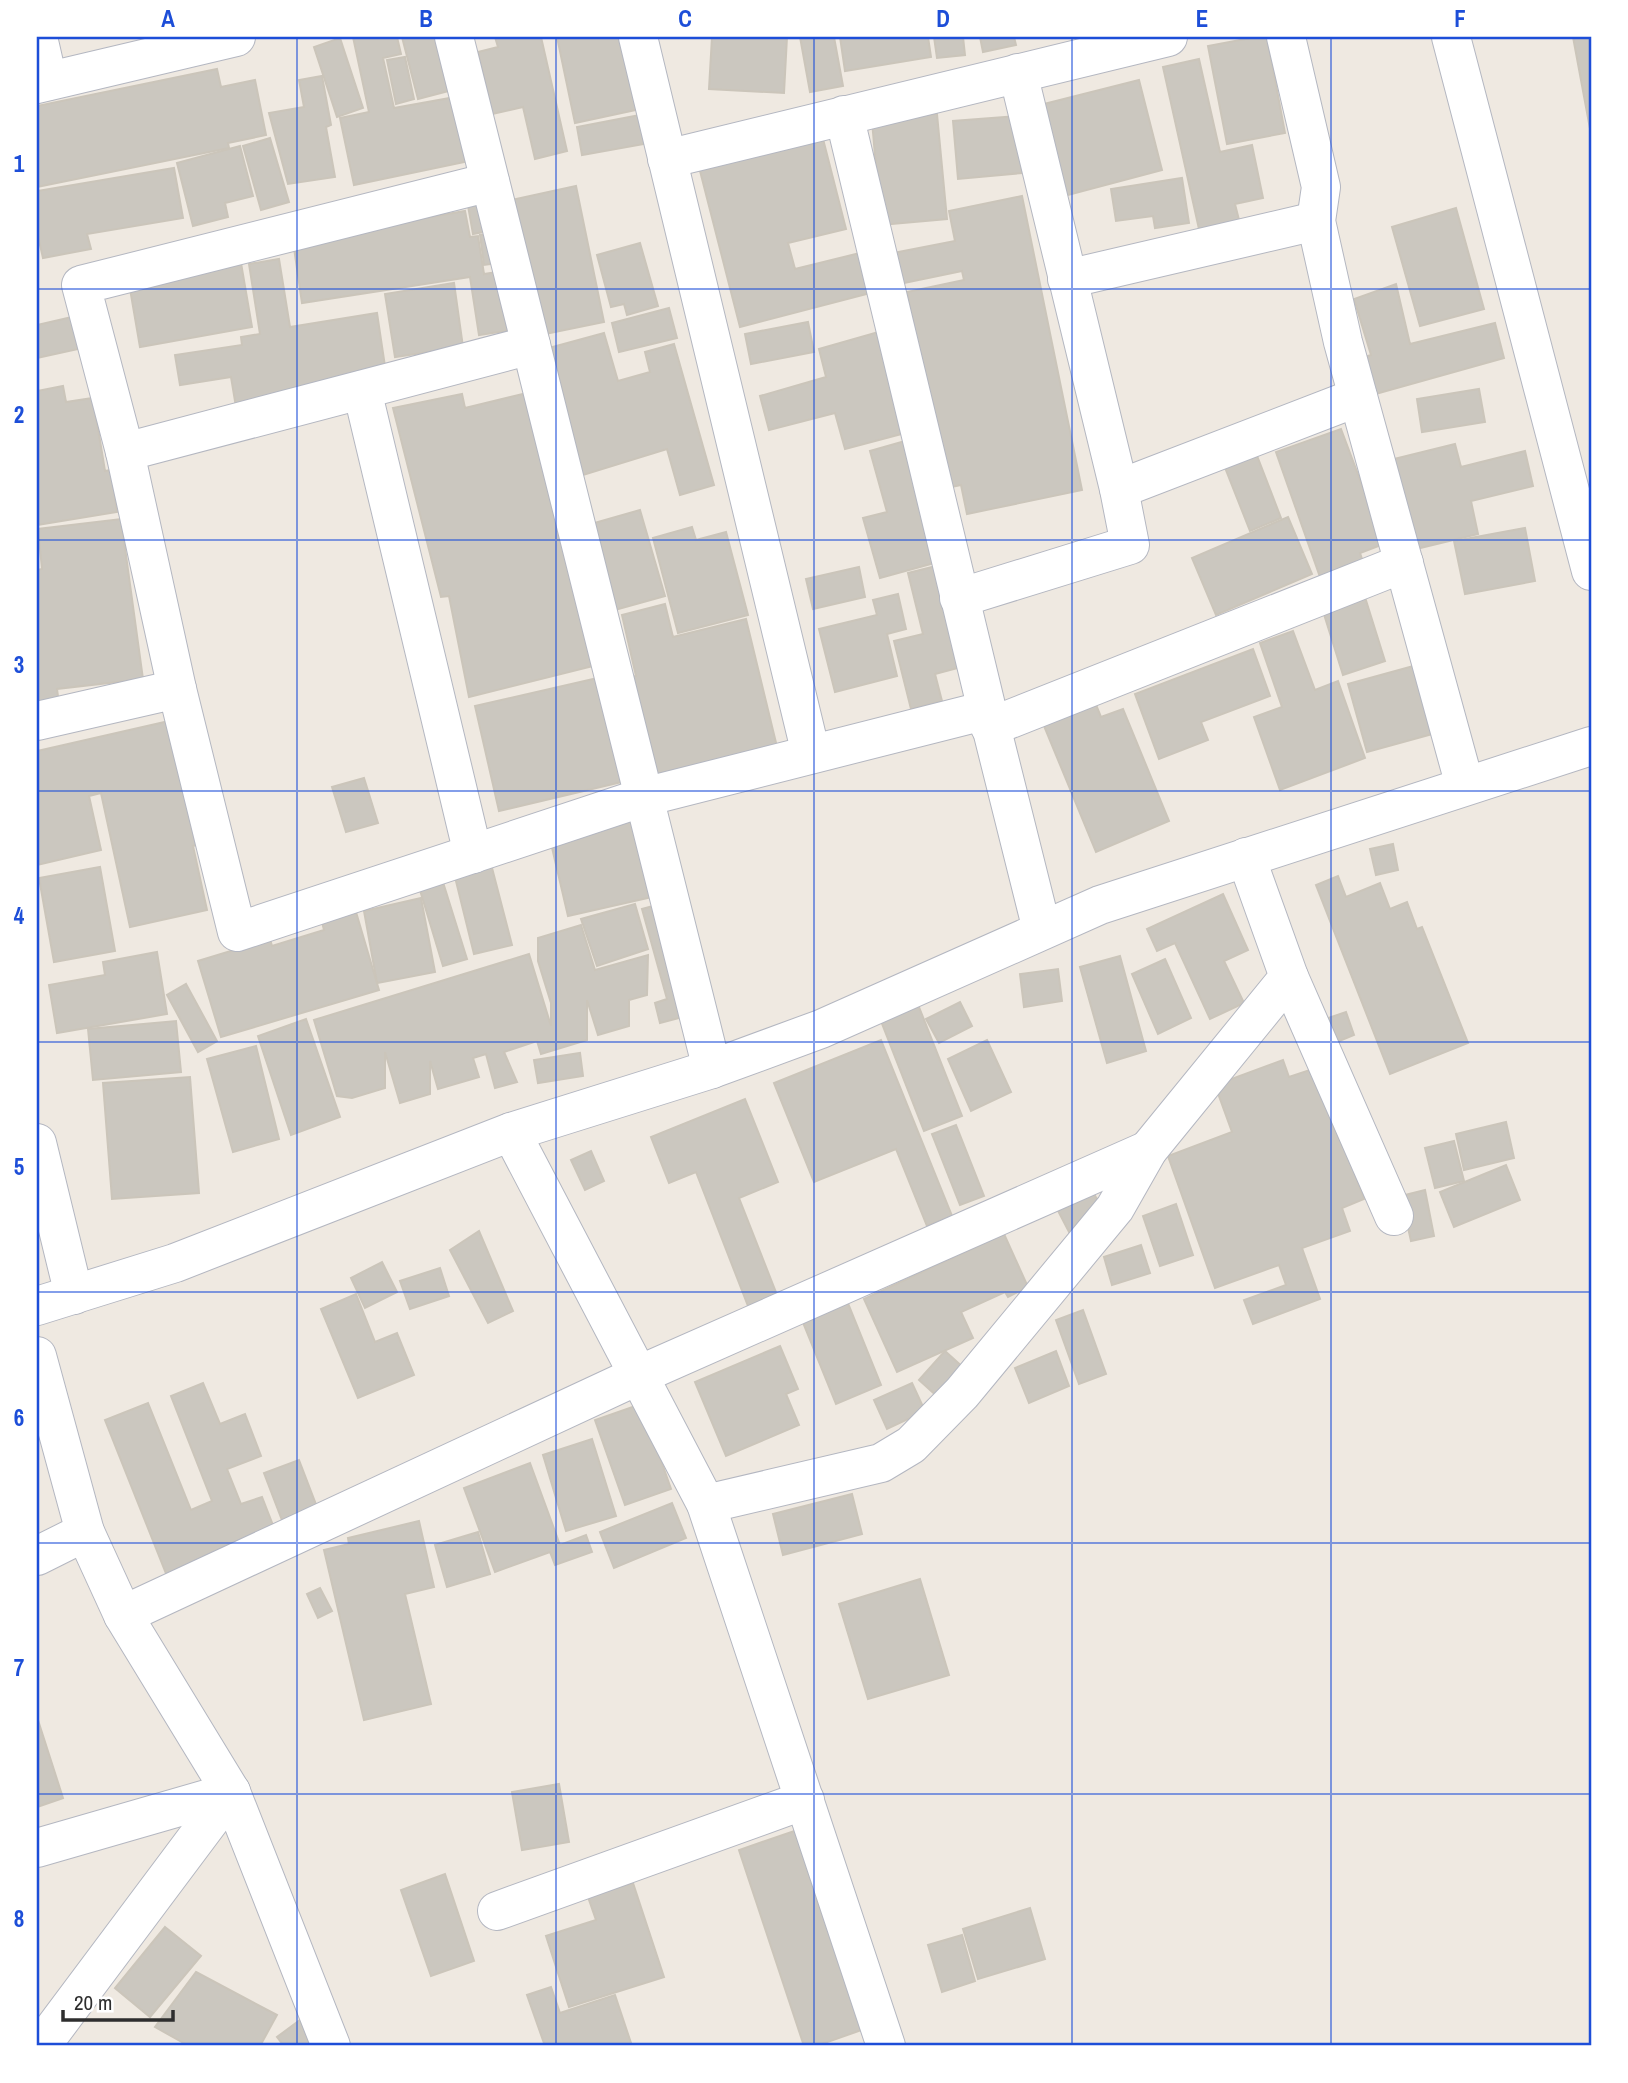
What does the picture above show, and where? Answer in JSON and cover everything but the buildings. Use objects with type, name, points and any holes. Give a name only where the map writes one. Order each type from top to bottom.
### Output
[{"type":"street","points":[[38,37],[42,83],[236,37]]},
{"type":"street","points":[[454,37],[712,1069]]},
{"type":"street","points":[[638,37],[811,754]]},
{"type":"street","points":[[667,159],[1168,37]]},
{"type":"street","points":[[1286,37],[1321,187],[1316,221],[1358,397],[1465,786]]},
{"type":"street","points":[[1451,37],[1591,570]]},
{"type":"street","points":[[959,598],[1130,545],[1119,489],[1018,73]]},
{"type":"street","points":[[844,116],[988,719],[1042,930]]},
{"type":"street","points":[[490,182],[81,285],[125,452],[177,689],[237,932],[644,797],[811,754],[988,719],[1404,563]]},
{"type":"street","points":[[1067,279],[1316,221]]},
{"type":"street","points":[[125,452],[531,345]]},
{"type":"street","points":[[362,390],[473,853]]},
{"type":"street","points":[[1119,489],[1358,397]]},
{"type":"street","points":[[37,721],[177,689]]},
{"type":"street","points":[[37,1306],[175,1263],[511,1132],[712,1069],[821,1029],[1100,905],[1591,746]]},
{"type":"street","points":[[1246,857],[1289,977],[1394,1216]]},
{"type":"street","points":[[706,1504],[881,1462],[911,1445],[962,1393],[1115,1208],[1148,1150],[1289,977]]},
{"type":"street","points":[[511,1132],[706,1504],[883,2045]]},
{"type":"street","points":[[37,1143],[74,1295]]},
{"type":"street","points":[[123,1615],[639,1376],[1148,1150]]},
{"type":"street","points":[[37,1356],[85,1532],[123,1615],[231,1792],[331,2046]]},
{"type":"street","points":[[37,1556],[85,1532]]},
{"type":"street","points":[[37,1848],[231,1792]]},
{"type":"street","points":[[41,2046],[231,1792]]},
{"type":"street","points":[[497,1911],[805,1800]]}]
